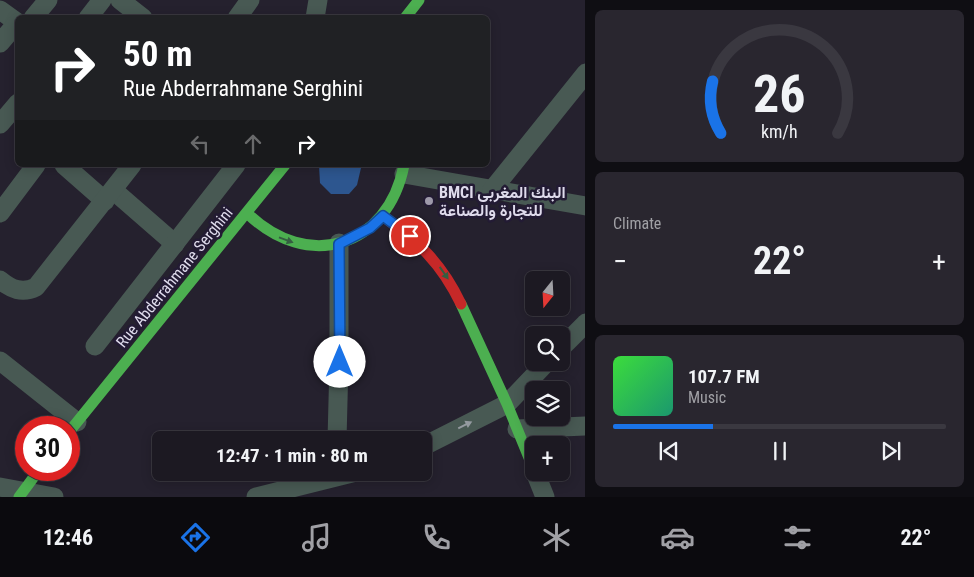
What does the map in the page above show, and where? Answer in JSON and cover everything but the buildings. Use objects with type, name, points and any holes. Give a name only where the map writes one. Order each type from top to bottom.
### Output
[{"type":"street","points":[[29,15],[48,0]]},
{"type":"street","points":[[90,15],[102,0]]},
{"type":"street","points":[[120,0],[138,15]]},
{"type":"street","points":[[316,15],[318,0]]},
{"type":"street","points":[[407,15],[419,0]]},
{"type":"street","points":[[0,10],[15,18]]},
{"type":"street","points":[[0,43],[15,28]]},
{"type":"street","points":[[492,190],[585,73]]},
{"type":"street","points":[[0,213],[34,167]]},
{"type":"street","points":[[67,167],[175,244]]},
{"type":"street","points":[[0,280],[12,288],[25,292],[36,287],[131,167]]},
{"type":"street","points":[[95,346],[234,167]]},
{"type":"street","points":[[247,213],[283,167]]},
{"type":"street","points":[[404,169],[422,175],[492,190],[585,206]]},
{"type":"street","name":"Rue Abderrahmane Serghini","points":[[80,418],[247,213],[273,235],[288,242],[313,246],[339,244],[370,228],[383,216],[396,196],[404,169]]},
{"type":"street","points":[[383,216],[420,244],[448,279],[507,404],[525,449]]},
{"type":"street","points":[[337,431],[340,362],[339,244]]},
{"type":"street","points":[[570,338],[585,322]]},
{"type":"street","points":[[0,361],[61,416]]},
{"type":"street","points":[[432,442],[507,404],[538,371]]},
{"type":"street","points":[[517,429],[585,426]]},
{"type":"street","points":[[22,495],[32,481]]},
{"type":"street","points":[[538,481],[545,497]]},
{"type":"street","points":[[256,497],[336,483]]},
{"type":"street","points":[[0,487],[22,495],[54,497]]},
{"type":"water","points":[[319,167],[361,168],[357,185],[349,194],[331,194],[320,183]]},
{"type":"traffic: fast","points":[[407,15],[419,0]]},
{"type":"traffic: fast","points":[[80,418],[283,167]]},
{"type":"traffic: fast","points":[[247,213],[270,231],[295,242],[319,246],[342,242],[363,232],[381,216],[395,193],[403,167]]},
{"type":"traffic: fast","points":[[461,304],[525,448]]},
{"type":"traffic: fast","points":[[19,497],[31,481]]},
{"type":"traffic: jam","points":[[383,216],[408,235],[428,254],[445,276],[461,304]]},
{"type":"place","name":"BMCI البنك المغربي للتجارة والصناعة","points":[[429,201]]},
{"type":"route","points":[[340,362],[339,244],[370,228],[383,216],[410,236]]}]
